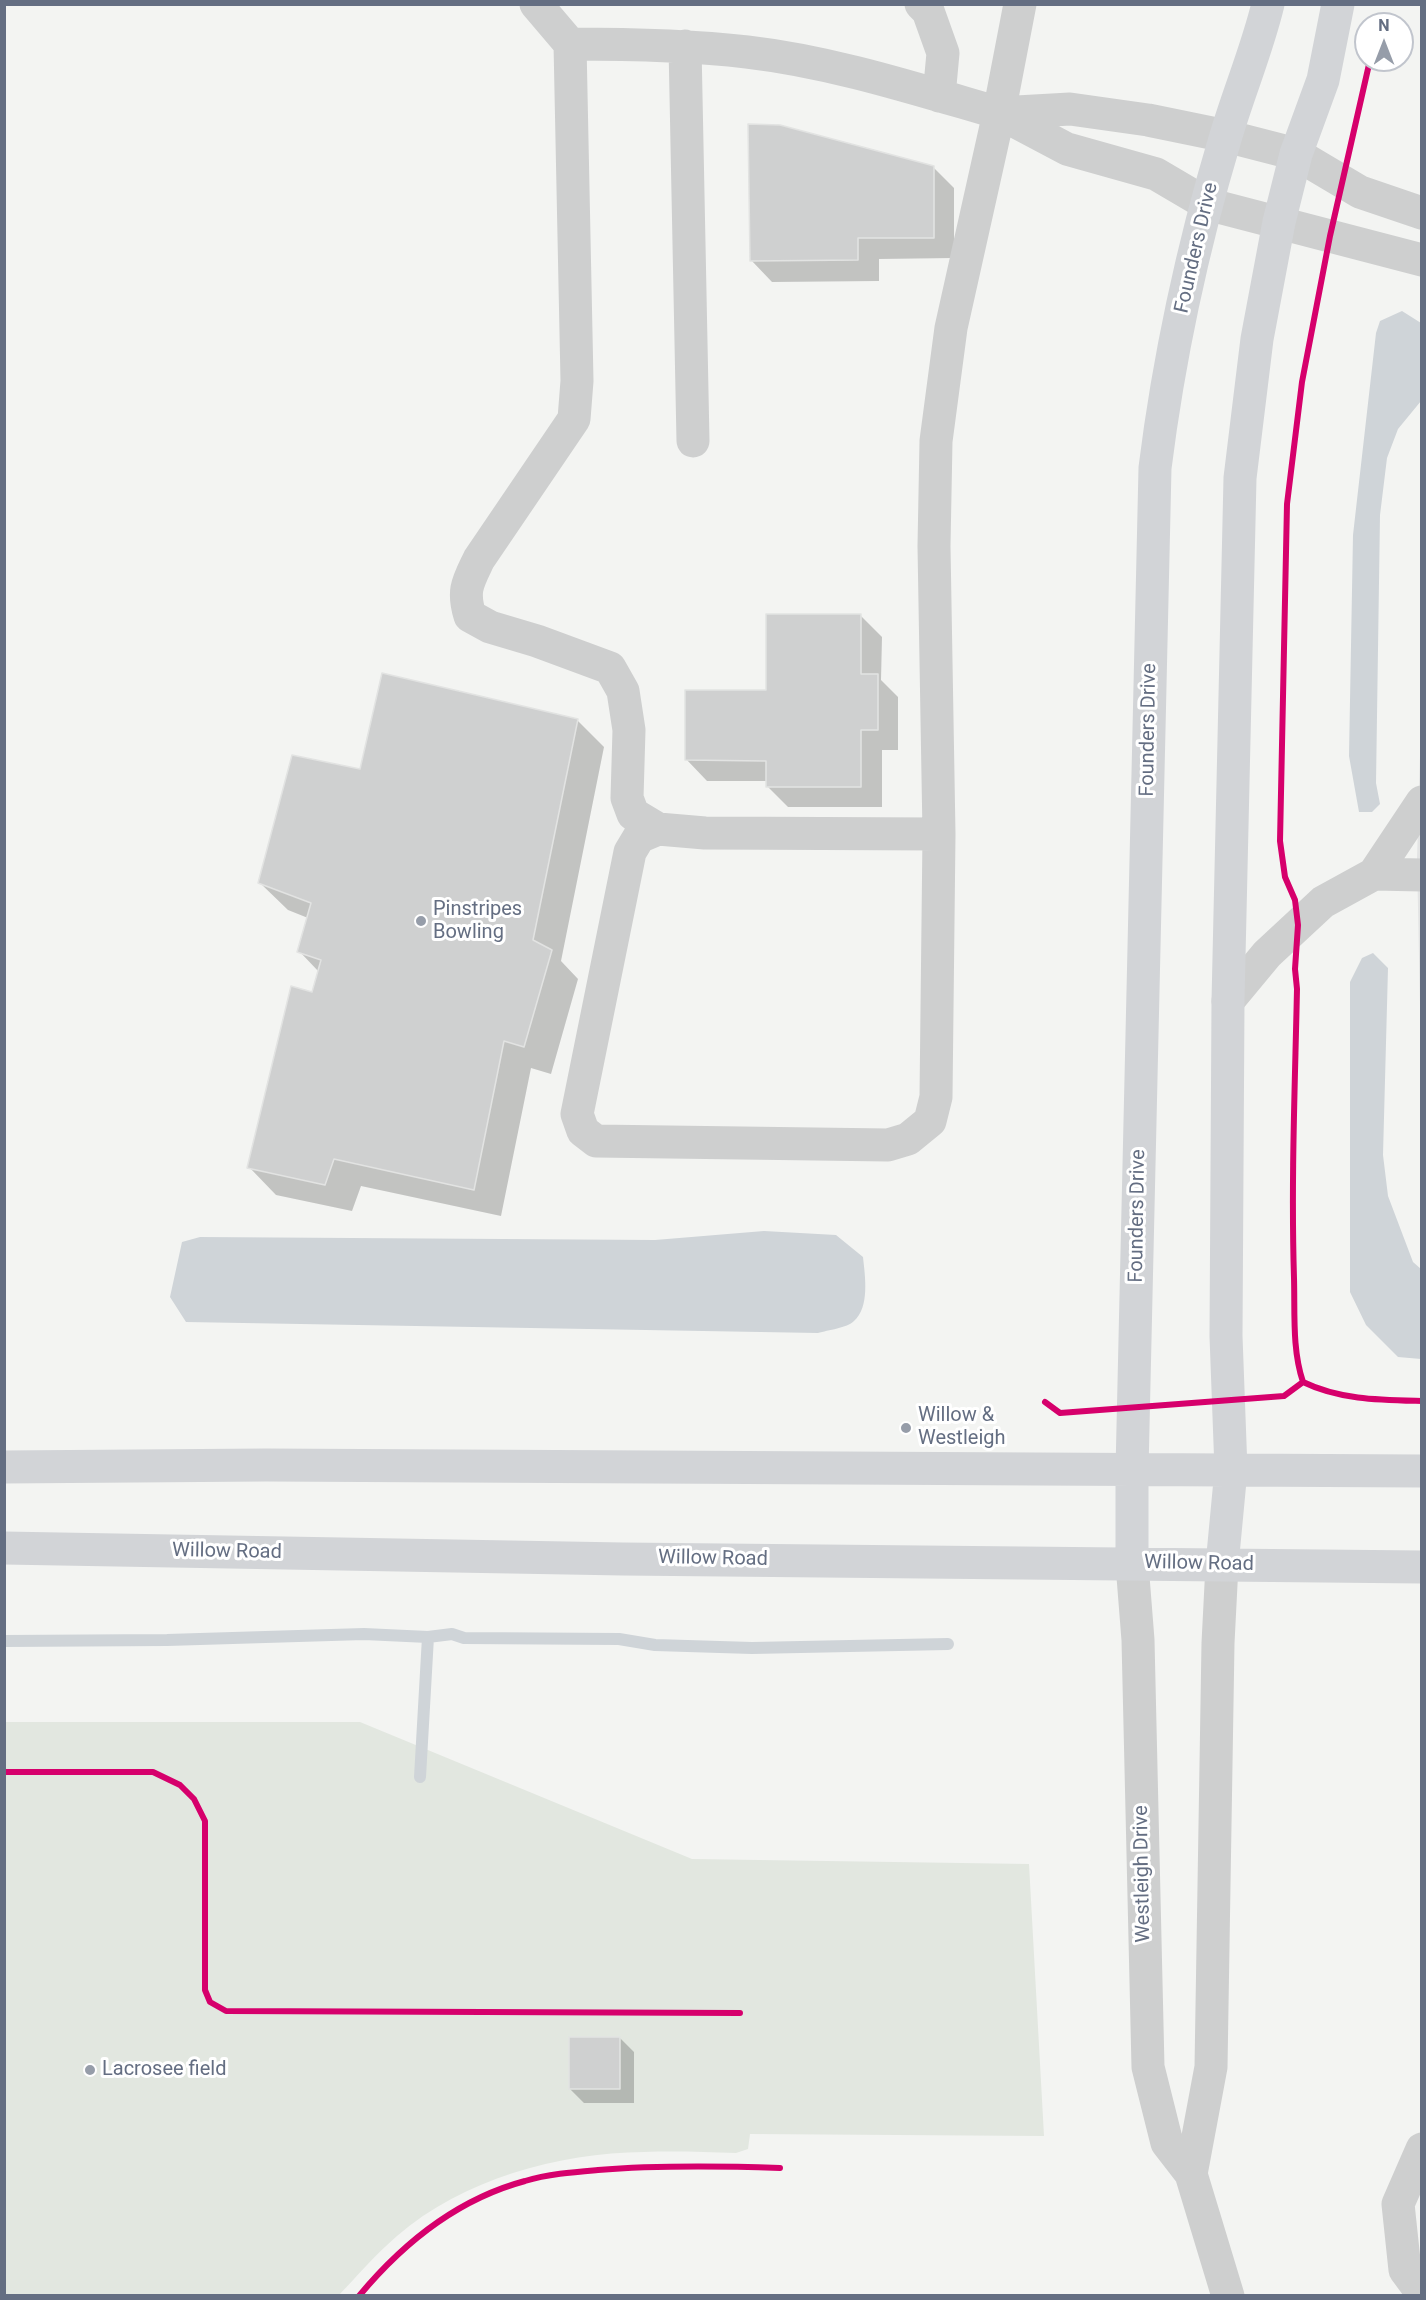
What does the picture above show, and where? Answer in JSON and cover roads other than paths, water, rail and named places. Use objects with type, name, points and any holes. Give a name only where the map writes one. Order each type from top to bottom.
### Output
[{"type":"main road","name":"Founders Drive","points":[[1132,1564],[1132,1470],[1155,468],[1164,398],[1207,204],[1226,136],[1262,31],[1268,4]]},
{"type":"main road","points":[[1222,1565],[1231,1470],[1226,1336],[1228,1001],[1240,478],[1257,339],[1279,222],[1296,154],[1323,80],[1338,4]]},
{"type":"main road","points":[[4,1467],[266,1465],[1422,1472]]},
{"type":"main road","name":"Willow Road","points":[[4,1548],[599,1558],[1422,1567]]},
{"type":"street","points":[[536,4],[570,44],[577,381],[574,418],[480,559],[467,583],[465,599],[470,616],[490,627],[537,641],[610,668],[623,691],[629,730],[627,798],[633,814],[658,829],[705,833],[939,834]]},
{"type":"street","points":[[921,4],[928,11],[943,53],[939,96]]},
{"type":"street","points":[[658,829],[639,837],[630,852],[577,1114],[583,1131],[596,1141],[888,1145],[908,1139],[930,1121],[936,1097],[939,834],[934,546],[936,441],[951,328],[999,113],[1020,4]]},
{"type":"street","points":[[570,44],[685,46],[748,52],[820,64],[885,80],[999,113],[1066,149],[1156,174],[1207,204],[1422,260]]},
{"type":"street","points":[[685,46],[693,441]]},
{"type":"street","points":[[999,113],[1070,109],[1148,120],[1226,136],[1296,154],[1360,192],[1422,213]]},
{"type":"street","points":[[1228,1001],[1267,954],[1323,902],[1374,874],[1422,802]]},
{"type":"street","points":[[1374,874],[1422,875]]},
{"type":"street","name":"Westleigh Drive","points":[[1132,1564],[1138,1640],[1148,2067],[1167,2143],[1191,2174],[1228,2295]]},
{"type":"street","name":"Westleigh Drive","points":[[1191,2174],[1211,2067],[1218,1655],[1222,1565]]},
{"type":"street","points":[[1422,2149],[1398,2204],[1405,2270],[1422,2293]]},
{"type":"waterway","points":[[4,1641],[167,1640],[364,1634],[428,1637],[420,1777]]},
{"type":"waterway","points":[[428,1637],[452,1634],[464,1638],[619,1639],[655,1645],[752,1648],[948,1644]]},
{"type":"place","name":"Pinstripes Bowling","points":[[421,921]]},
{"type":"place","name":"Willow & Westleigh","points":[[906,1428]]},
{"type":"place","name":"Lacrosee field","points":[[90,2070]]}]
